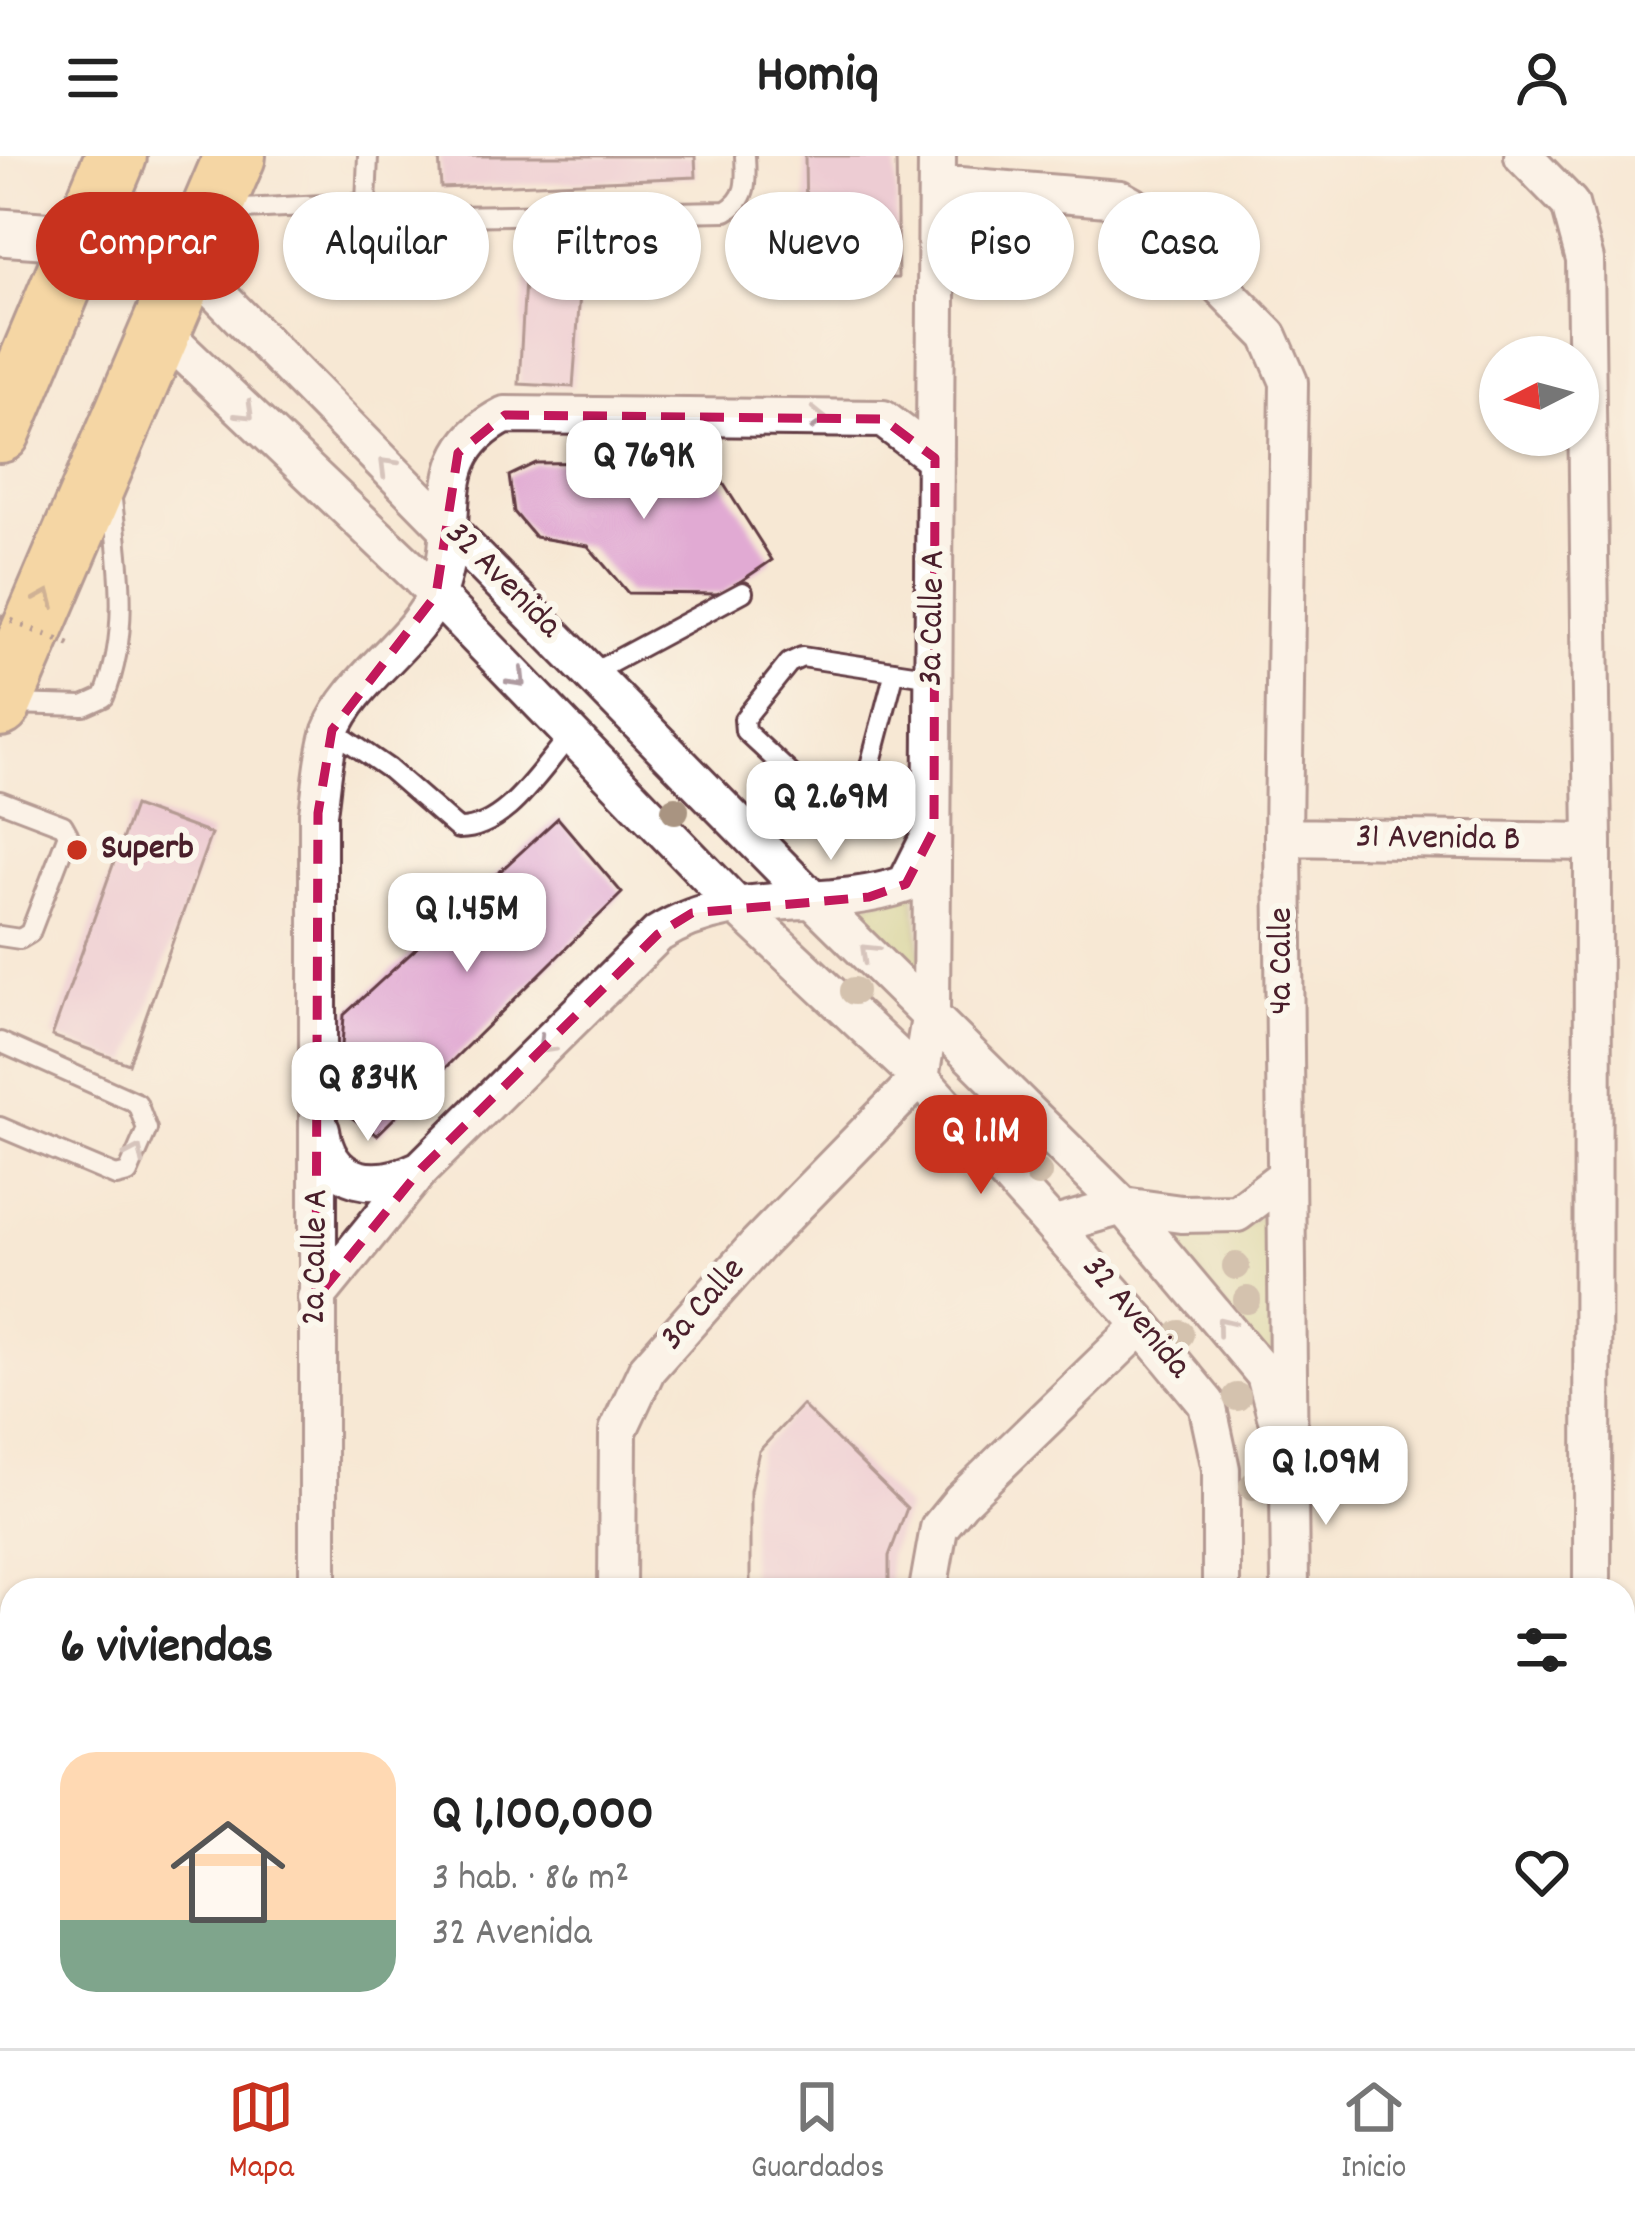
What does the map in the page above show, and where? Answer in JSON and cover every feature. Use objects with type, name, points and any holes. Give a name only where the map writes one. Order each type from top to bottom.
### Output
[{"type":"highway","points":[[101,192],[116,156]]},
{"type":"highway","points":[[220,192],[235,156]]},
{"type":"highway","points":[[0,432],[23,354],[50,300]]},
{"type":"highway","points":[[0,705],[174,300]]},
{"type":"street","points":[[1523,156],[1570,204],[1585,260],[1593,842],[1592,1578]]},
{"type":"street","name":"4a Calle","points":[[938,170],[1120,199],[1152,217],[1269,336],[1289,382],[1282,837],[1290,1578]]},
{"type":"street","name":"3a Calle A","points":[[920,1078],[931,1012],[938,170]]},
{"type":"street","points":[[0,232],[36,235]]},
{"type":"street","name":"32 Avenida","points":[[223,300],[594,672],[813,900],[1123,1205],[1265,1375],[1289,1466]]},
{"type":"street","name":"32 Avenida","points":[[161,331],[436,596],[735,904],[920,1078],[1142,1325],[1207,1404],[1222,1469],[1221,1578]]},
{"type":"street","points":[[935,458],[883,419],[936,368]]},
{"type":"street","name":"2a Calle A","points":[[318,1578],[318,814],[332,730],[436,596],[452,531],[458,453],[475,430],[506,416],[883,419]]},
{"type":"street","points":[[316,1298],[422,1169],[658,934],[692,913],[735,904],[869,897],[906,884],[934,830]]},
{"type":"street","name":"31 Avenida B","points":[[1282,837],[1593,842]]},
{"type":"street","name":"3a Calle","points":[[617,1578],[618,1431],[647,1369],[757,1245],[920,1078]]},
{"type":"street","points":[[319,1113],[324,1150],[350,1178],[387,1185],[422,1169]]},
{"type":"street","points":[[1055,1225],[1123,1205],[1181,1214],[1237,1213],[1284,1177]]},
{"type":"street","points":[[930,1578],[939,1528],[961,1501],[1142,1325]]},
{"type":"lane","points":[[366,192],[368,156]]},
{"type":"lane","points":[[489,215],[727,211],[739,204],[746,188],[746,156]]},
{"type":"lane","points":[[0,705],[84,706],[104,697],[113,676],[123,590],[106,458]]},
{"type":"lane","points":[[594,672],[742,592]]},
{"type":"lane","points":[[895,671],[856,819],[839,819],[746,731],[744,719],[789,663],[802,657],[895,671],[933,677]]},
{"type":"lane","points":[[332,730],[389,769],[458,829],[478,830],[496,818],[571,735]]},
{"type":"lane","points":[[0,801],[63,825],[68,834],[30,933],[20,939],[0,936]]},
{"type":"lane","points":[[0,1042],[137,1103],[147,1130],[128,1173],[116,1177],[0,1127]]},
{"type":"path","points":[[0,616],[75,647]]},
{"type":"highlighted area","points":[[505,415],[883,419],[935,458],[934,830],[906,884],[869,897],[692,913],[658,934],[421,1169],[316,1298],[318,813],[332,730],[436,595],[458,453]]},
{"type":"green space","points":[[914,891],[925,994],[835,911]]},
{"type":"green space","points":[[1272,1208],[1273,1368],[1162,1227],[1220,1233],[1245,1225]]},
{"type":"building","points":[[439,156],[695,156],[696,177],[441,188]]},
{"type":"building","points":[[805,156],[896,156],[897,192],[806,192]]},
{"type":"building","points":[[524,300],[580,300],[573,387],[519,384]]},
{"type":"building","points":[[709,461],[772,560],[722,594],[628,593],[588,546],[535,537],[514,512],[509,476],[536,463]]},
{"type":"building","points":[[134,806],[211,834],[129,1064],[52,1036]]},
{"type":"building","points":[[558,818],[622,893],[377,1135],[338,1108],[344,1015]]},
{"type":"building","points":[[802,1405],[907,1508],[889,1556],[889,1578],[750,1578],[750,1491],[759,1451]]},
{"type":"place","name":"Superb","points":[[77,850]]}]
